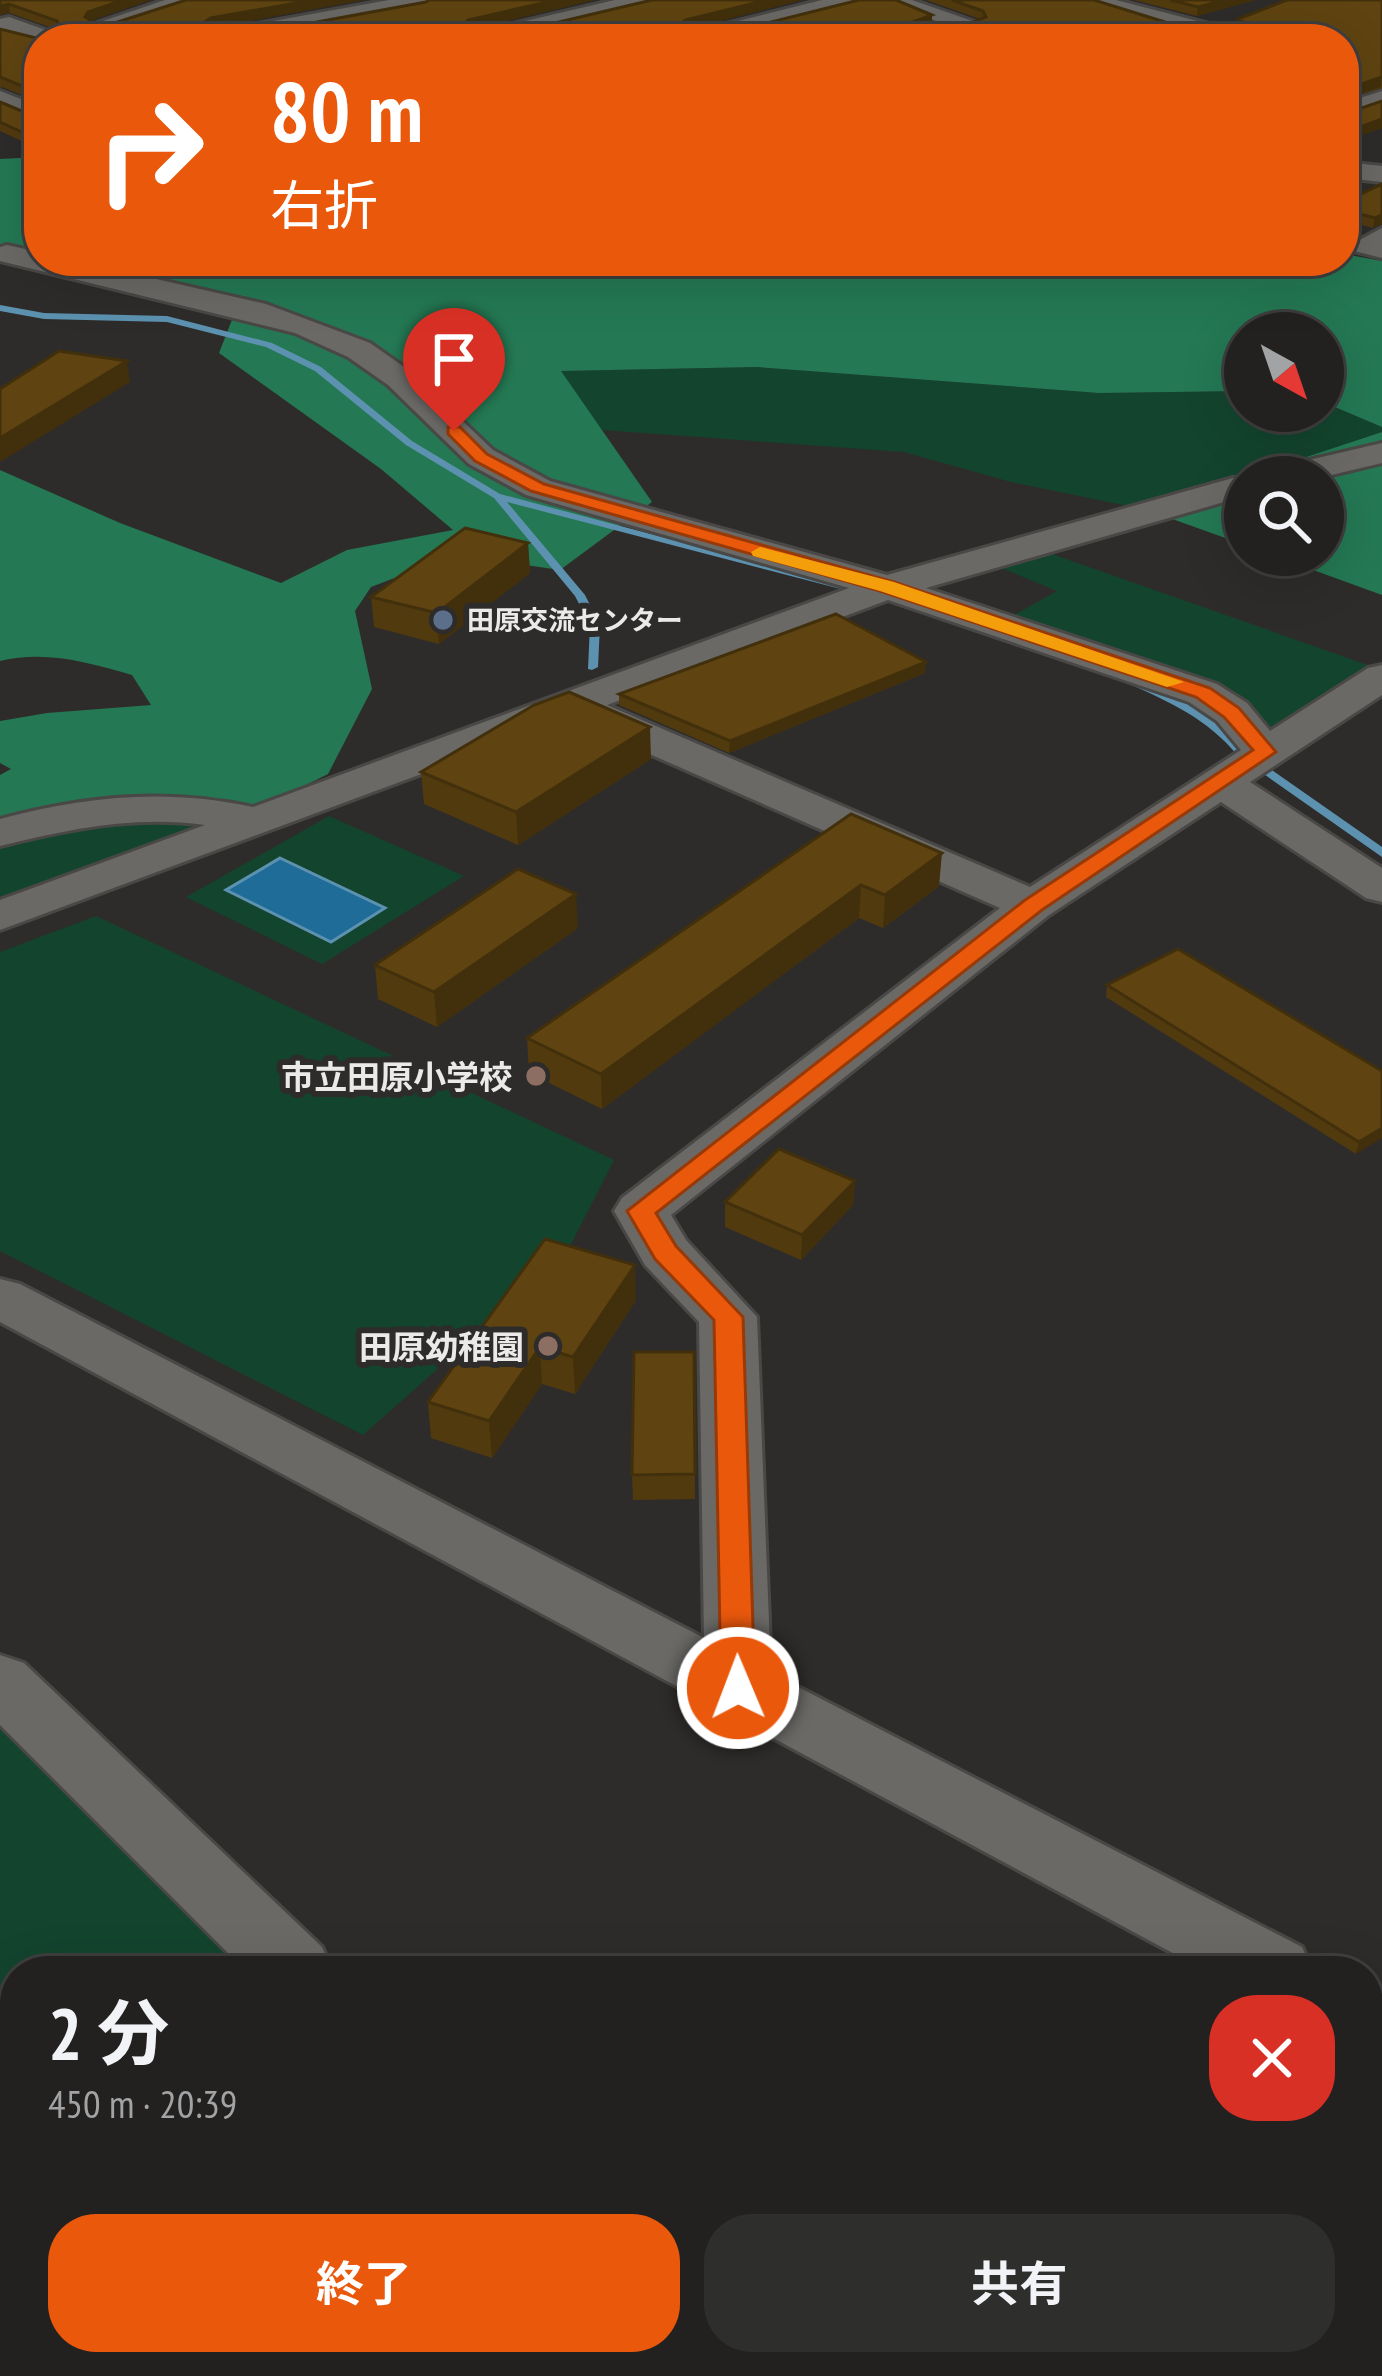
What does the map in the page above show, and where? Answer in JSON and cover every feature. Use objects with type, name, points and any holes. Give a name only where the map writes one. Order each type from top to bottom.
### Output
[{"type":"street","points":[[105,24],[189,0]]},
{"type":"street","points":[[305,24],[426,0]]},
{"type":"street","points":[[541,24],[643,0]]},
{"type":"street","points":[[754,24],[849,0]]},
{"type":"street","points":[[888,0],[970,24]]},
{"type":"street","points":[[1090,0],[1182,24]]},
{"type":"street","points":[[342,18],[359,24]]},
{"type":"street","points":[[1382,237],[1364,245],[1382,249]]},
{"type":"street","points":[[123,276],[306,326],[359,350],[399,378],[481,458],[538,488],[887,586],[1203,693],[1232,712],[1265,752]]},
{"type":"street","points":[[1344,462],[1382,453]]},
{"type":"street","points":[[0,916],[887,586],[1224,491]]},
{"type":"street","points":[[738,1688],[728,1317],[665,1252],[641,1211],[1034,905],[1382,677]]},
{"type":"street","points":[[570,704],[1034,905]]},
{"type":"street","points":[[1219,781],[1382,888]]},
{"type":"street","points":[[0,833],[63,814],[135,807],[226,813],[260,822]]},
{"type":"street","points":[[0,1298],[1247,1956]]},
{"type":"street","points":[[0,1682],[281,1956]]},
{"type":"green space","points":[[24,158],[24,258],[0,252],[0,159]]},
{"type":"green space","points":[[1359,257],[1382,261],[1382,427],[1344,411],[1344,312],[1224,312],[1224,391],[1099,393],[756,367],[561,371],[652,502],[560,570],[455,555],[371,587],[355,611],[372,689],[328,774],[262,807],[0,833],[0,775],[11,769],[0,763],[0,721],[151,705],[132,675],[50,657],[0,661],[0,470],[120,523],[281,583],[347,550],[453,530],[381,469],[219,353],[237,307],[103,276],[1359,276]]},
{"type":"green space","points":[[756,367],[1099,393],[1224,391],[1224,432],[1344,432],[1344,411],[1382,427],[1382,432],[1310,456],[1224,456],[1224,484],[1147,510],[1011,482],[904,452],[602,430],[559,371]]},
{"type":"green space","points":[[1382,432],[1382,595],[1330,576],[1344,576],[1344,456],[1309,456]]},
{"type":"green space","points":[[1224,484],[1224,538],[1147,510]]},
{"type":"green space","points":[[1029,546],[1382,670],[1258,743],[1213,699],[998,624],[1057,591],[982,560]]},
{"type":"green space","points":[[63,814],[215,824],[0,907],[0,833]]},
{"type":"green space","points":[[329,816],[464,876],[322,964],[186,897]]},
{"type":"green space","points":[[96,916],[614,1160],[565,1256],[363,1435],[0,1251],[0,952]]},
{"type":"green space","points":[[0,1678],[276,1956],[0,1956]]},
{"type":"water","points":[[280,858],[385,908],[331,942],[226,890]]},
{"type":"building","points":[[0,0],[123,0],[88,12],[85,17],[97,24],[58,24],[9,4],[0,6]]},
{"type":"building","points":[[186,0],[313,0],[211,18],[201,24],[111,24]]},
{"type":"building","points":[[429,0],[556,0],[465,24],[306,24]]},
{"type":"building","points":[[652,0],[767,0],[682,24],[550,24]]},
{"type":"building","points":[[859,0],[896,0],[932,15],[907,24],[763,24]]},
{"type":"building","points":[[952,0],[1094,0],[1171,24],[968,24],[986,17],[983,11]]},
{"type":"building","points":[[1170,0],[1224,0],[1198,7]]},
{"type":"building","points":[[1287,0],[1382,0],[1382,77],[1359,85],[1359,24],[1249,24],[1238,19]]},
{"type":"building","points":[[0,29],[24,35],[24,87],[0,77]]},
{"type":"building","points":[[1382,101],[1382,119],[1359,127],[1359,109]]},
{"type":"building","points":[[0,102],[24,112],[24,133],[0,122]]},
{"type":"building","points":[[1382,184],[1382,215],[1359,214],[1359,195]]},
{"type":"building","points":[[59,351],[127,361],[0,438],[0,389]]},
{"type":"building","points":[[465,528],[528,543],[437,613],[371,597]]},
{"type":"building","points":[[836,614],[926,662],[730,741],[619,694]]},
{"type":"building","points":[[569,692],[650,727],[516,812],[421,772],[534,705]]},
{"type":"building","points":[[851,814],[942,853],[885,895],[861,885],[601,1074],[527,1038]]},
{"type":"building","points":[[518,869],[576,894],[434,992],[375,965]]},
{"type":"building","points":[[1178,949],[1382,1071],[1382,1128],[1359,1142],[1107,985]]},
{"type":"building","points":[[779,1149],[855,1181],[802,1235],[725,1202]]},
{"type":"building","points":[[545,1239],[635,1265],[573,1357],[540,1347],[489,1421],[428,1402]]},
{"type":"building","points":[[634,1352],[694,1352],[695,1474],[632,1475]]},
{"type":"waterway","points":[[0,308],[44,316],[167,319],[269,345],[318,369],[409,443],[497,496],[864,592]]},
{"type":"waterway","points":[[499,498],[580,595],[595,625],[592,667]]},
{"type":"waterway","points":[[1131,681],[1206,718],[1242,754],[1382,853]]},
{"type":"slow traffic","points":[[760,552],[887,586],[1174,682]]},
{"type":"place","name":"田原交流センター","points":[[443,620]]},
{"type":"place","name":"市立田原小学校","points":[[536,1076]]},
{"type":"place","name":"田原幼稚園","points":[[548,1346]]},
{"type":"route","points":[[454,431],[481,458],[538,488],[887,586],[1203,693],[1232,712],[1265,752],[1034,905],[641,1211],[665,1252],[728,1317],[738,1688]]}]
